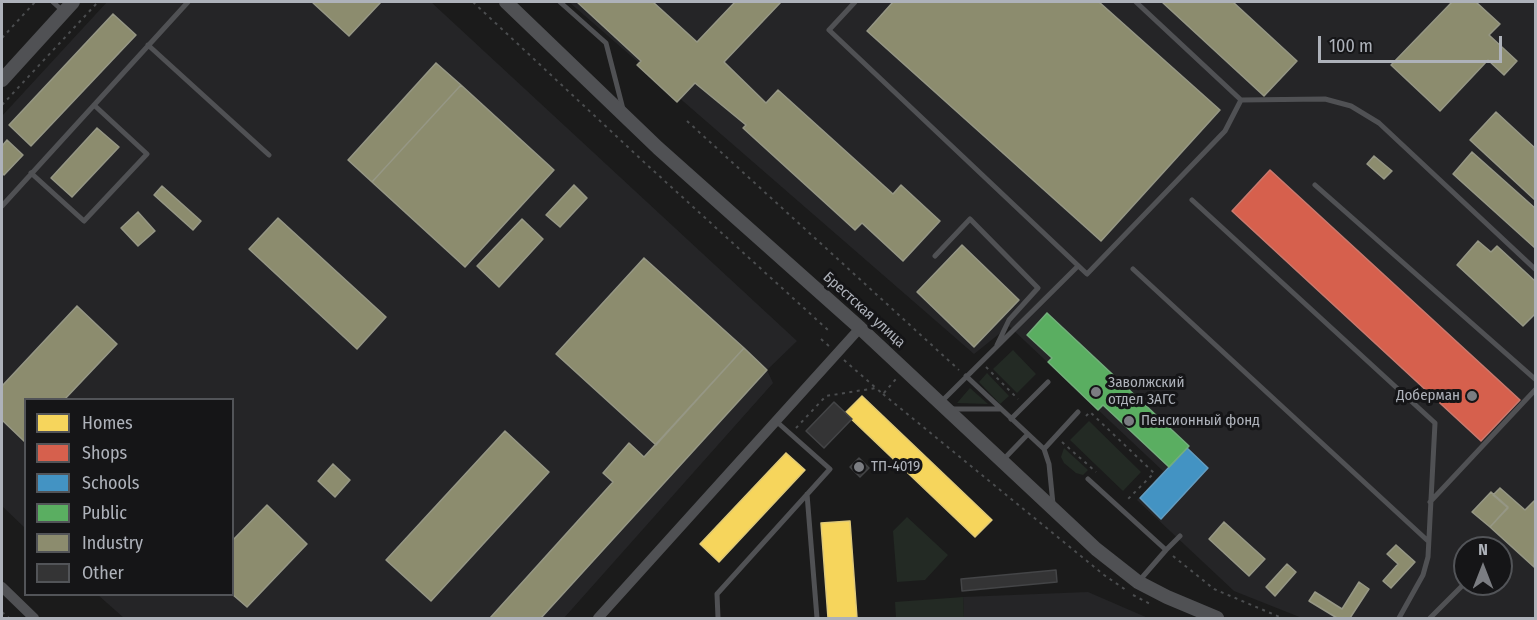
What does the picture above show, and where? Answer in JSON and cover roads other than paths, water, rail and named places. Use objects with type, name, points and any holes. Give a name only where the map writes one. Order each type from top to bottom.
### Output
[{"type":"street","name":"Брестская улица","points":[[506,2],[658,148],[860,328],[1096,549],[1138,582],[1217,618]]},
{"type":"street","points":[[2,80],[69,7]]},
{"type":"street","points":[[598,618],[860,328]]},
{"type":"street","points":[[2,587],[34,618]]},
{"type":"lane","points":[[53,2],[69,7]]},
{"type":"lane","points":[[2,206],[188,2]]},
{"type":"lane","points":[[560,2],[606,43],[625,117]]},
{"type":"lane","points":[[855,2],[829,30],[1087,274],[1225,131],[1242,100]]},
{"type":"lane","points":[[1136,2],[1242,100],[1325,99],[1351,106],[1379,123],[1536,270]]},
{"type":"lane","points":[[148,45],[269,155]]},
{"type":"lane","points":[[32,173],[84,221],[147,154],[94,105]]},
{"type":"lane","points":[[1315,185],[1536,380]]},
{"type":"lane","points":[[1192,200],[1435,423],[1428,557],[1423,574],[1399,618]]},
{"type":"lane","points":[[934,256],[970,219],[1038,288],[1009,320],[997,345]]},
{"type":"lane","points":[[943,406],[966,376],[1078,266]]},
{"type":"lane","points":[[1133,269],[1428,541]]},
{"type":"lane","points":[[966,376],[1044,449],[1049,464],[1053,509]]},
{"type":"lane","points":[[1011,419],[1048,382]]},
{"type":"lane","points":[[1430,502],[1536,389]]},
{"type":"lane","points":[[943,406],[1000,409]]},
{"type":"lane","points":[[1044,449],[1078,412]]},
{"type":"lane","points":[[718,618],[717,594],[830,469],[777,422]]},
{"type":"lane","points":[[1002,461],[1028,434]]},
{"type":"lane","points":[[1088,479],[1166,550]]},
{"type":"lane","points":[[807,494],[817,618]]},
{"type":"lane","points":[[1138,582],[1180,536]]},
{"type":"lane","points":[[1430,618],[1453,595]]},
{"type":"place","name":"Заволжский отдел ЗАГС","points":[[1096,392]]},
{"type":"place","name":"Доберман","points":[[1472,396]]},
{"type":"place","name":"Пенсионный фонд","points":[[1129,421]]},
{"type":"place","name":"ТП-4019","points":[[859,467]]}]
